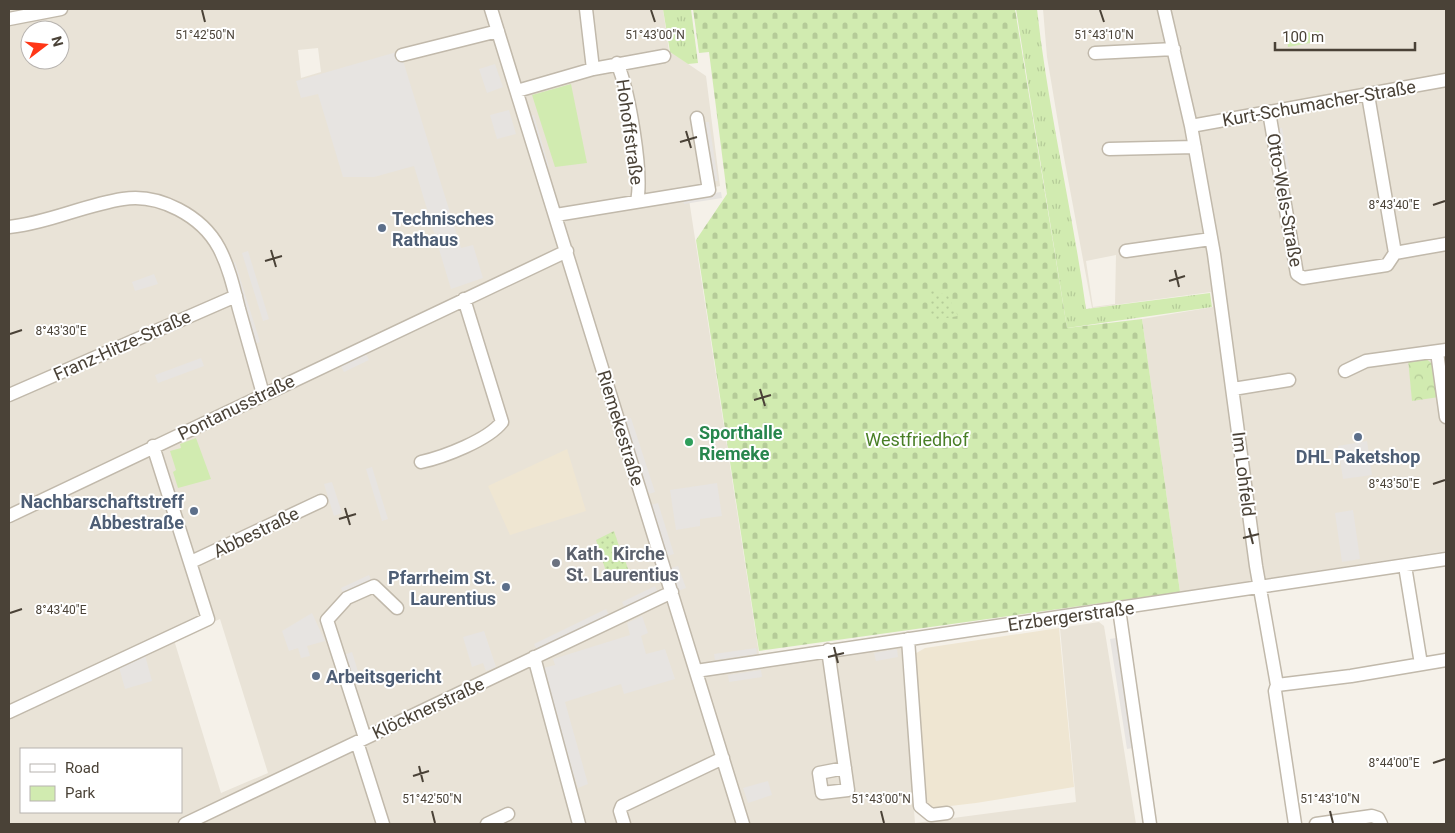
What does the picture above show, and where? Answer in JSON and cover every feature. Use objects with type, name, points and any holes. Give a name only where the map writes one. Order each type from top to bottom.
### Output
[{"type":"street","points":[[9,19],[30,12],[61,9]]},
{"type":"street","name":"Riemekestraße","points":[[491,9],[743,824]]},
{"type":"street","name":"Hohoffstraße","points":[[586,9],[593,69]]},
{"type":"street","name":"Im Lohfeld","points":[[1164,9],[1191,126],[1212,239],[1260,588],[1277,685],[1275,691],[1295,824]]},
{"type":"street","points":[[402,56],[498,31]]},
{"type":"street","points":[[1095,53],[1174,50]]},
{"type":"street","name":"Hohoffstraße","points":[[517,91],[618,63],[664,56]]},
{"type":"street","name":"Hohoffstraße","points":[[618,63],[624,79],[640,184],[636,201]]},
{"type":"street","name":"Kurt-Schumacher-Straße","points":[[1191,126],[1446,80]]},
{"type":"street","points":[[1368,95],[1395,253]]},
{"type":"street","name":"Otto-Wels-Straße","points":[[1269,112],[1297,274],[1303,278],[1387,265],[1395,253],[1446,244]]},
{"type":"street","name":"Hohoffstraße","points":[[556,215],[709,190],[697,118]]},
{"type":"street","points":[[1109,149],[1195,147]]},
{"type":"street","points":[[9,227],[52,219],[123,199],[153,200],[181,211],[197,222],[209,235],[224,258],[263,394]]},
{"type":"street","points":[[1126,251],[1212,239]]},
{"type":"street","name":"Pontanusstraße","points":[[9,516],[567,251]]},
{"type":"street","name":"Franz-Hitze-Straße","points":[[9,395],[236,296]]},
{"type":"street","points":[[421,462],[439,458],[456,450],[496,429],[502,422],[464,299]]},
{"type":"street","points":[[1344,371],[1366,361],[1442,351],[1446,417]]},
{"type":"street","points":[[1233,389],[1289,380]]},
{"type":"street","name":"Abbestraße","points":[[9,712],[208,619],[153,446]]},
{"type":"street","name":"Abbestraße","points":[[191,562],[321,501]]},
{"type":"street","name":"Erzbergerstraße","points":[[696,671],[1446,559]]},
{"type":"street","points":[[1405,566],[1421,664]]},
{"type":"street","points":[[383,824],[327,620],[347,598],[374,586],[397,608]]},
{"type":"street","name":"Klöcknerstraße","points":[[185,824],[672,592]]},
{"type":"street","points":[[1119,609],[1150,824]]},
{"type":"street","points":[[908,639],[920,806],[931,815],[947,813]]},
{"type":"street","points":[[828,650],[845,768]]},
{"type":"street","points":[[534,658],[578,824]]},
{"type":"street","points":[[1277,685],[1446,660]]},
{"type":"street","points":[[624,824],[620,811],[622,806],[723,758]]},
{"type":"street","points":[[487,824],[508,814]]},
{"type":"street","points":[[1316,824],[1372,816],[1378,818],[1380,824]]},
{"type":"shaded area","points":[[9,9],[663,9],[669,51],[706,76],[720,186],[688,193],[761,667],[901,645],[915,823],[1076,802],[1060,628],[1099,622],[1104,626],[1136,824],[9,824]],"holes":[[[318,48],[321,72],[301,78],[298,50]],[[220,619],[268,773],[221,793],[174,640]]]},
{"type":"shaded area","points":[[1043,9],[1446,9],[1446,361],[1443,365],[1446,385],[1446,551],[1180,592],[1142,319],[1213,307],[1211,292],[1092,308],[1047,57]],"holes":[[[1116,255],[1115,304],[1093,307],[1086,261]]]},
{"type":"shaded area","points":[[400,51],[461,248],[473,245],[483,278],[451,289],[414,166],[374,177],[343,177],[318,94],[301,98],[296,81]]},
{"type":"shaded area","points":[[495,64],[503,87],[487,93],[479,69]]},
{"type":"shaded area","points":[[509,110],[516,134],[497,139],[490,115]]},
{"type":"shaded area","points":[[534,115],[549,167],[546,168],[530,116]]},
{"type":"shaded area","points":[[703,122],[709,122],[718,181],[712,181]]},
{"type":"shaded area","points":[[1282,128],[1290,173],[1284,174],[1276,129]]},
{"type":"shaded area","points":[[721,192],[722,198],[684,204],[683,197]]},
{"type":"shaded area","points":[[248,251],[269,319],[263,321],[242,253]]},
{"type":"shaded area","points":[[235,262],[260,342],[255,344],[230,264]]},
{"type":"shaded area","points":[[154,274],[158,284],[135,291],[132,282]]},
{"type":"shaded area","points":[[366,354],[369,360],[344,372],[341,366]]},
{"type":"shaded area","points":[[201,358],[204,366],[158,383],[155,375]]},
{"type":"shaded area","points":[[631,418],[655,492],[649,494],[625,420]]},
{"type":"shaded area","points":[[1367,441],[1372,475],[1343,479],[1338,446]]},
{"type":"shaded area","points":[[567,449],[586,511],[510,535],[488,486]]},
{"type":"shaded area","points":[[372,467],[388,519],[382,521],[366,469]]},
{"type":"shaded area","points":[[332,482],[342,513],[334,516],[324,484]]},
{"type":"shaded area","name":"Sporthalle Riemeke","points":[[717,483],[722,516],[700,519],[700,526],[676,530],[670,490]]},
{"type":"shaded area","points":[[658,503],[674,554],[667,556],[651,505]]},
{"type":"shaded area","points":[[1353,510],[1360,559],[1342,562],[1335,513]]},
{"type":"shaded area","points":[[678,566],[686,588],[678,591],[671,568]]},
{"type":"shaded area","points":[[369,575],[372,583],[344,595],[341,588]]},
{"type":"shaded area","points":[[655,586],[658,593],[625,608],[622,602]]},
{"type":"shaded area","points":[[606,609],[609,615],[537,650],[534,644]]},
{"type":"shaded area","points":[[312,613],[325,641],[307,646],[310,656],[301,658],[298,648],[289,651],[282,631]]},
{"type":"shaded area","points":[[642,616],[648,633],[641,636],[646,654],[665,649],[675,679],[624,694],[621,684],[565,702],[588,784],[578,788],[544,680],[543,668],[555,665],[553,659],[630,635],[627,623]]},
{"type":"shaded area","points":[[1059,628],[1074,787],[933,808],[925,803],[913,655],[925,648]]},
{"type":"shaded area","points":[[484,631],[496,667],[486,671],[483,663],[472,667],[463,637]]},
{"type":"shaded area","points":[[1116,638],[1133,748],[1127,749],[1110,639]]},
{"type":"shaded area","points":[[756,648],[757,654],[715,660],[714,654]]},
{"type":"shaded area","points":[[897,649],[898,657],[876,661],[874,653]]},
{"type":"shaded area","points":[[352,652],[359,675],[350,677],[344,655]]},
{"type":"shaded area","points":[[145,655],[152,681],[125,689],[119,667]]},
{"type":"shaded area","points":[[761,670],[762,677],[729,682],[728,675]]},
{"type":"shaded area","points":[[768,781],[772,795],[748,803],[743,788]]},
{"type":"green space","points":[[663,9],[691,9],[698,63],[688,64],[670,52]]},
{"type":"green space","name":"Westfriedhof","points":[[693,9],[1015,9],[1067,328],[1142,319],[1180,592],[759,651],[696,240],[727,194],[709,52],[699,53]]},
{"type":"green space","points":[[1016,9],[1037,9],[1047,84],[1086,309],[1210,293],[1212,307],[1067,328]]},
{"type":"green space","points":[[1319,31],[1321,41],[1288,47],[1287,36]]},
{"type":"green space","points":[[571,84],[587,163],[555,167],[532,95]]},
{"type":"green space","points":[[930,289],[948,296],[958,316],[930,321]]},
{"type":"green space","points":[[1424,357],[1435,366],[1439,397],[1412,401],[1408,359]]},
{"type":"green space","points":[[196,438],[211,479],[178,488],[173,472],[176,470],[170,451],[181,448],[180,444]]},
{"type":"green space","points":[[614,531],[621,552],[619,553],[621,561],[625,560],[629,572],[609,581],[596,540]]},
{"type":"place","name":"Technisches Rathaus","points":[[382,228]]},
{"type":"place","name":"DHL Paketshop","points":[[1358,437]]},
{"type":"place","name":"Sporthalle Riemeke","points":[[689,442]]},
{"type":"place","name":"Nachbarschaftstreff Abbestraße","points":[[194,511]]},
{"type":"place","name":"Kath. Kirche St. Laurentius","points":[[556,563]]},
{"type":"place","name":"Pfarrheim St. Laurentius","points":[[506,587]]},
{"type":"place","name":"Arbeitsgericht","points":[[316,676]]}]
